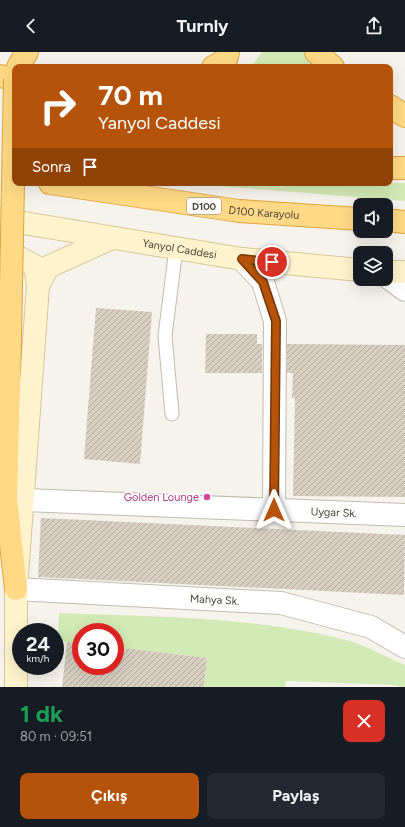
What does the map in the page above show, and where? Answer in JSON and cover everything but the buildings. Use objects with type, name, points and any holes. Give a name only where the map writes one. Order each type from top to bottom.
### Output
[{"type":"highway","points":[[20,64],[27,52]]},
{"type":"highway","points":[[219,64],[226,60],[228,52]]},
{"type":"highway","points":[[0,76],[12,78]]},
{"type":"highway","points":[[393,108],[405,117]]},
{"type":"highway","points":[[393,117],[405,117]]},
{"type":"highway","points":[[0,127],[12,129]]},
{"type":"highway","points":[[393,168],[405,168]]},
{"type":"highway","points":[[0,175],[12,177]]},
{"type":"highway","points":[[13,186],[6,499],[16,589]]},
{"type":"highway","name":"D100 Karayolu","points":[[70,186],[239,211],[353,219]]},
{"type":"highway","points":[[393,221],[405,222]]},
{"type":"main road","name":"Yanyol Caddesi","points":[[0,219],[242,259],[353,269]]},
{"type":"main road","points":[[38,286],[48,267],[112,238]]},
{"type":"main road","points":[[0,251],[7,250],[35,266],[38,286],[24,500],[16,589],[16,687]]},
{"type":"main road","points":[[393,272],[405,272]]},
{"type":"street","points":[[242,259],[263,282],[276,321],[274,510]]},
{"type":"street","points":[[393,281],[405,290]]},
{"type":"street","name":"Uygar Sk.","points":[[24,500],[405,515]]},
{"type":"street","name":"Mahya Sk.","points":[[16,589],[281,603],[371,627],[405,647]]},
{"type":"lane","points":[[172,414],[165,336],[176,248]]},
{"type":"green space","points":[[262,52],[307,52],[318,64],[253,64]]},
{"type":"green space","points":[[393,183],[405,183],[405,201],[393,200],[393,198],[368,198],[220,186],[393,186]]},
{"type":"green space","points":[[59,613],[203,619],[275,626],[311,632],[353,642],[405,665],[405,687],[399,687],[396,685],[286,681],[285,687],[204,687],[207,658],[124,648],[124,623],[72,623],[72,643],[64,642],[64,623],[59,623]]},
{"type":"place","name":"Golden Lounge","points":[[207,497]]},
{"type":"route","points":[[272,262],[242,259],[263,282],[276,321],[274,510]]}]
